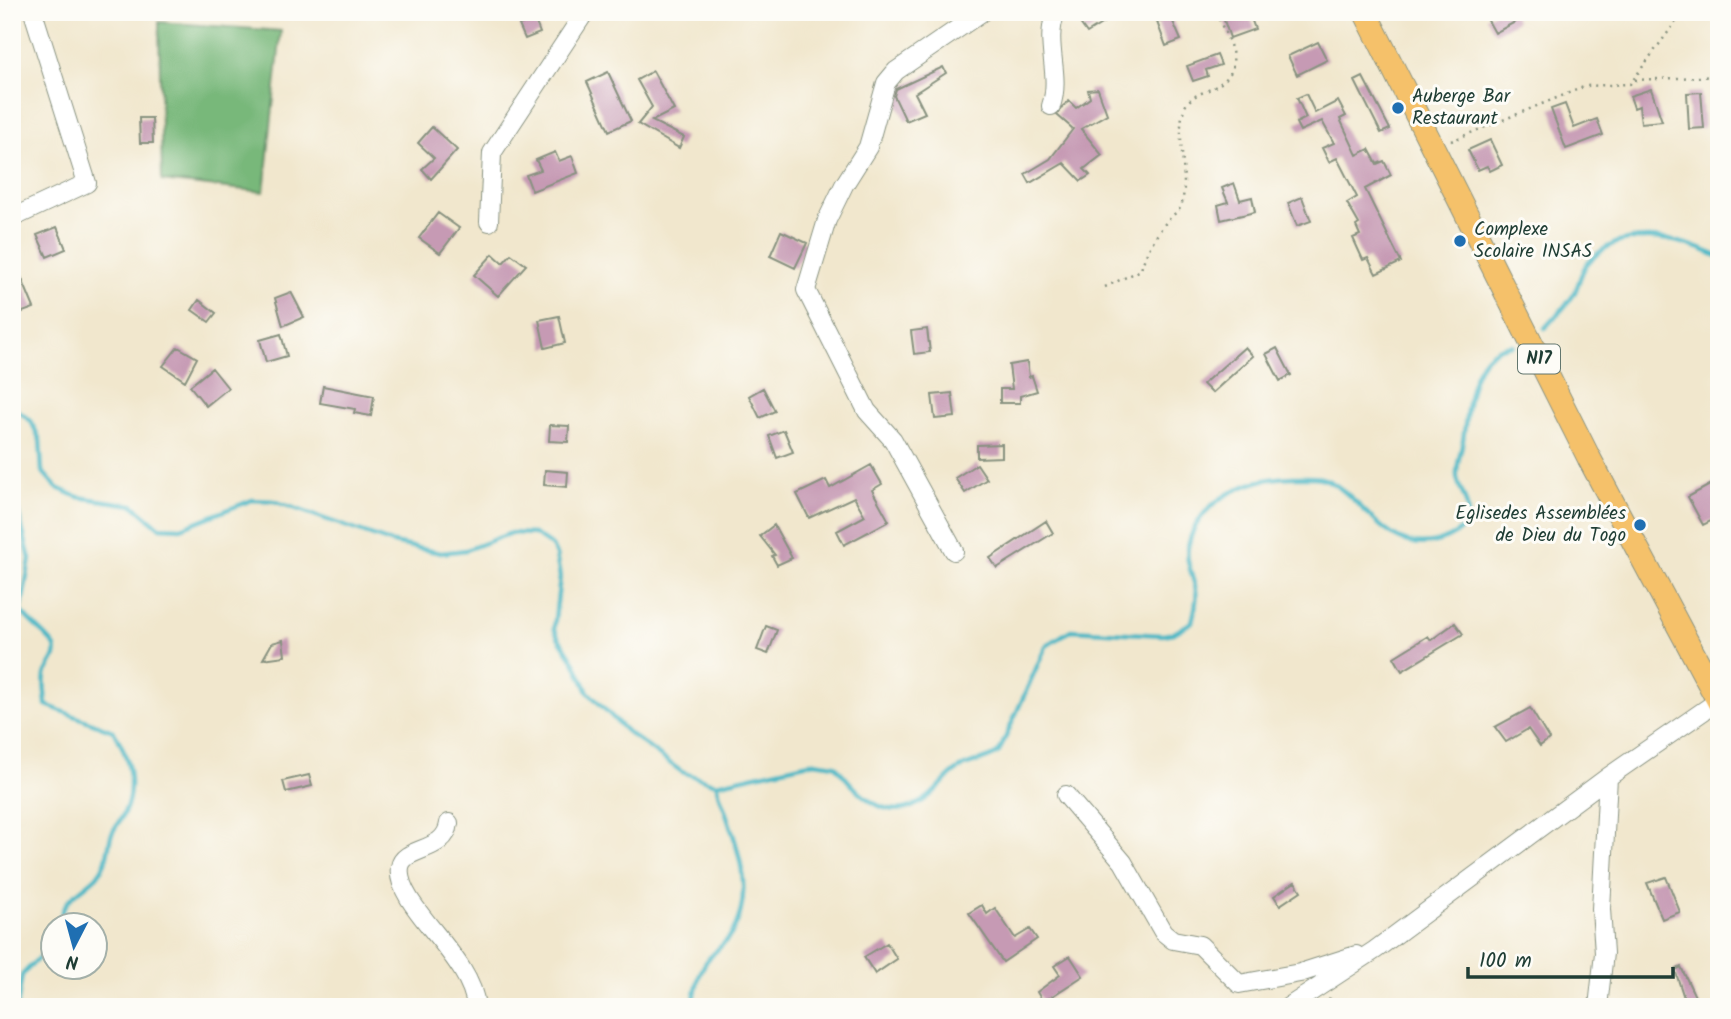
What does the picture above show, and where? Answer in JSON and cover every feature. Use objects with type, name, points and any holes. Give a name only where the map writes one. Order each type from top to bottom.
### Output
[{"type":"main road","name":"N17","points":[[1365,12],[1589,458],[1718,701]]},
{"type":"street","points":[[12,218],[87,183],[33,12]]},
{"type":"street","points":[[489,222],[492,153],[585,12]]},
{"type":"street","points":[[954,551],[893,440],[867,411],[806,290],[827,220],[844,185],[868,147],[886,83],[896,71],[982,12]]},
{"type":"street","points":[[1051,106],[1055,94],[1049,47],[1056,12]]},
{"type":"street","points":[[1288,1007],[1372,952],[1608,777],[1718,701]]},
{"type":"street","points":[[1598,1007],[1604,953],[1601,909],[1608,777]]},
{"type":"street","points":[[1066,795],[1123,862],[1163,932],[1173,940],[1200,945],[1239,984],[1300,973],[1338,959],[1372,952]]},
{"type":"street","points":[[449,823],[448,833],[441,840],[404,858],[400,866],[401,878],[411,902],[459,962],[475,995],[476,1007]]},
{"type":"path","points":[[1105,287],[1141,271],[1152,243],[1182,205],[1185,174],[1182,116],[1186,104],[1194,96],[1228,79],[1234,70],[1235,59],[1216,12]]},
{"type":"path","points":[[1432,149],[1586,86],[1630,84],[1683,12]]},
{"type":"path","points":[[1633,80],[1719,76]]},
{"type":"green space","points":[[159,22],[281,31],[264,192],[162,181]]},
{"type":"building","points":[[1072,12],[1100,12],[1106,21],[1087,33]]},
{"type":"building","points":[[1236,12],[1239,20],[1250,16],[1255,29],[1230,38],[1223,17]]},
{"type":"building","points":[[1495,12],[1512,12],[1517,21],[1495,33],[1486,17]]},
{"type":"building","points":[[1171,17],[1181,40],[1166,46],[1157,22]]},
{"type":"building","points":[[534,18],[540,33],[525,39],[519,25]]},
{"type":"building","points":[[1318,42],[1327,60],[1297,75],[1288,56]]},
{"type":"building","points":[[1217,55],[1221,65],[1206,70],[1208,76],[1193,81],[1187,66]]},
{"type":"building","points":[[943,67],[946,73],[915,93],[925,113],[906,121],[894,96],[896,89]]},
{"type":"building","points":[[653,71],[674,110],[652,121],[684,137],[679,148],[638,124],[652,107],[637,80]]},
{"type":"building","points":[[608,72],[631,121],[609,131],[587,82]]},
{"type":"building","points":[[1363,77],[1390,129],[1381,133],[1355,81]]},
{"type":"building","points":[[1098,89],[1107,114],[1081,129],[1102,155],[1084,169],[1090,175],[1081,181],[1064,163],[1030,183],[1025,174],[1050,159],[1073,129],[1057,115],[1062,107],[1069,101],[1076,108],[1090,98],[1088,90]]},
{"type":"building","points":[[1651,89],[1662,121],[1641,123],[1639,106],[1634,108],[1630,96]]},
{"type":"building","points":[[1701,92],[1704,128],[1689,129],[1687,93]]},
{"type":"building","points":[[1306,94],[1315,113],[1338,101],[1346,116],[1340,119],[1357,155],[1369,149],[1377,164],[1384,161],[1391,175],[1365,189],[1401,262],[1376,274],[1368,258],[1363,260],[1353,238],[1360,235],[1356,226],[1359,224],[1347,203],[1357,197],[1337,158],[1329,162],[1322,148],[1334,143],[1322,121],[1300,131],[1296,123],[1306,118],[1297,98]]},
{"type":"building","points":[[1565,104],[1574,128],[1597,119],[1603,135],[1566,149],[1551,109]]},
{"type":"building","points":[[139,118],[152,118],[153,143],[140,143]]},
{"type":"building","points":[[432,127],[457,150],[431,179],[422,169],[434,158],[418,143]]},
{"type":"building","points":[[1490,140],[1502,165],[1490,171],[1487,166],[1478,170],[1468,150]]},
{"type":"building","points":[[555,152],[559,161],[572,156],[578,173],[532,191],[526,175],[541,170],[536,160]]},
{"type":"building","points":[[1234,183],[1240,200],[1252,197],[1255,212],[1221,220],[1218,205],[1228,202],[1222,188]]},
{"type":"building","points":[[1302,197],[1311,221],[1297,226],[1288,203]]},
{"type":"building","points":[[438,213],[459,228],[440,253],[419,238]]},
{"type":"building","points":[[57,227],[66,249],[47,257],[37,235]]},
{"type":"building","points":[[781,231],[807,243],[795,268],[770,256]]},
{"type":"building","points":[[493,254],[503,263],[511,254],[526,265],[498,296],[474,275]]},
{"type":"building","points":[[12,255],[34,308],[20,313],[12,292]]},
{"type":"building","points":[[291,292],[304,317],[283,326],[275,298]]},
{"type":"building","points":[[199,300],[216,313],[209,322],[192,310]]},
{"type":"building","points":[[559,316],[565,343],[545,348],[539,320]]},
{"type":"building","points":[[927,329],[930,352],[914,354],[911,331]]},
{"type":"building","points":[[281,334],[287,356],[266,362],[260,340]]},
{"type":"building","points":[[178,347],[197,358],[185,381],[163,366]]},
{"type":"building","points":[[1245,347],[1253,356],[1212,393],[1203,384]]},
{"type":"building","points":[[1277,348],[1291,375],[1280,381],[1266,354]]},
{"type":"building","points":[[1027,362],[1029,377],[1032,376],[1037,391],[1020,396],[1020,403],[1000,403],[1000,389],[1012,389],[1009,365]]},
{"type":"building","points":[[212,368],[228,388],[206,406],[190,386]]},
{"type":"building","points":[[323,386],[374,396],[371,416],[354,413],[355,409],[320,403]]},
{"type":"building","points":[[763,388],[775,411],[760,418],[749,396]]},
{"type":"building","points":[[952,393],[955,417],[935,419],[932,395]]},
{"type":"building","points":[[550,425],[569,426],[568,442],[549,441]]},
{"type":"building","points":[[784,430],[793,452],[777,458],[769,436]]},
{"type":"building","points":[[1002,444],[1002,457],[977,458],[977,445]]},
{"type":"building","points":[[977,464],[987,479],[965,493],[955,478]]},
{"type":"building","points":[[871,465],[882,484],[872,490],[889,521],[844,545],[837,531],[865,516],[854,497],[809,518],[797,494],[826,480],[830,488]]},
{"type":"building","points":[[545,470],[568,472],[567,487],[544,485]]},
{"type":"building","points":[[1719,480],[1719,517],[1703,525],[1688,497]]},
{"type":"building","points":[[1046,521],[1053,533],[997,568],[990,558]]},
{"type":"building","points":[[774,525],[792,558],[777,565],[772,556],[775,555],[760,536]]},
{"type":"building","points":[[1455,623],[1463,634],[1402,671],[1394,657],[1428,636],[1431,640]]},
{"type":"building","points":[[766,626],[777,630],[768,654],[757,650]]},
{"type":"building","points":[[283,640],[285,656],[263,659],[272,643]]},
{"type":"building","points":[[1530,708],[1549,739],[1540,746],[1528,729],[1506,742],[1495,727]]},
{"type":"building","points":[[309,775],[312,786],[286,792],[283,781]]},
{"type":"building","points":[[1666,877],[1680,912],[1662,919],[1647,883]]},
{"type":"building","points":[[1295,882],[1301,891],[1280,905],[1274,896]]},
{"type":"building","points":[[982,905],[987,914],[995,908],[1015,938],[1030,929],[1037,939],[1003,962],[969,913]]},
{"type":"building","points":[[887,943],[897,959],[875,974],[864,957]]},
{"type":"building","points":[[1070,956],[1083,976],[1043,1002],[1037,992],[1060,975],[1054,966]]},
{"type":"building","points":[[1681,967],[1700,1007],[1687,1007],[1675,970]]},
{"type":"waterway","points":[[1545,328],[1571,298],[1587,264],[1600,251],[1616,243],[1632,239],[1668,240],[1719,257]]},
{"type":"waterway","points":[[12,406],[31,421],[40,440],[42,471],[57,488],[78,497],[133,505],[159,527],[181,528],[252,500],[274,501],[393,543],[441,553],[466,550],[511,533],[534,534],[552,546],[556,555],[560,577],[554,628],[558,637],[575,663],[588,692],[626,731],[682,772],[716,784],[814,762],[835,765],[864,797],[887,809],[900,810],[927,798],[959,769],[999,752],[1046,646],[1071,630],[1163,635],[1174,633],[1192,622],[1196,590],[1188,559],[1190,539],[1207,511],[1233,491],[1265,480],[1318,478],[1343,490],[1381,526],[1394,536],[1409,542],[1426,544],[1445,539],[1459,531],[1466,522],[1468,512],[1458,482],[1457,468],[1473,382],[1487,357],[1498,349],[1513,345]]},
{"type":"waterway","points":[[12,489],[30,559],[21,611],[56,651],[45,676],[46,705],[113,731],[123,749],[129,770],[128,803],[111,836],[103,867],[97,876],[73,896],[63,911]]},
{"type":"waterway","points":[[693,1007],[703,968],[732,933],[740,915],[743,897],[740,859],[716,784]]},
{"type":"waterway","points":[[17,1007],[22,975],[38,958]]},
{"type":"place","name":"Auberge Bar Restaurant","points":[[1398,108]]},
{"type":"place","name":"Complexe Scolaire INSAS","points":[[1460,241]]},
{"type":"place","name":"Eglisedes Assemblées de Dieu du Togo","points":[[1640,525]]}]
